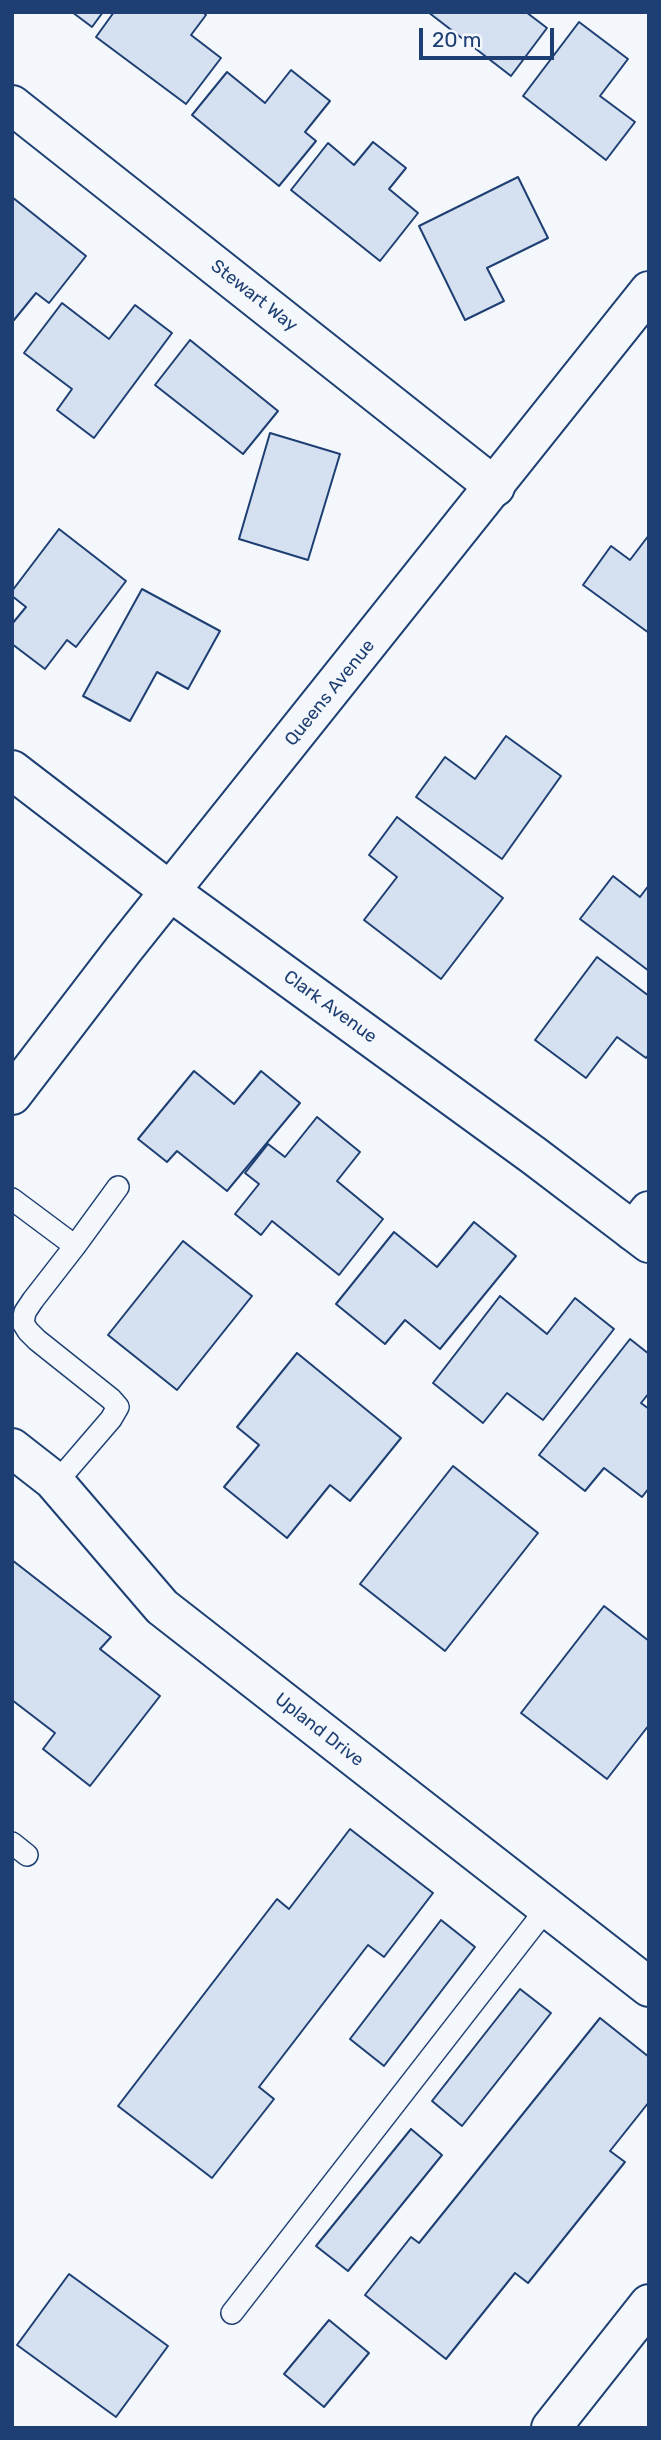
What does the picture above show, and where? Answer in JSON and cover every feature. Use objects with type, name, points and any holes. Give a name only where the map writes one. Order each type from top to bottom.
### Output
[{"type":"street","name":"Stewart Way","points":[[12,105],[495,487]]},
{"type":"street","name":"Queens Avenue","points":[[12,1095],[649,291]]},
{"type":"street","name":"Clark Avenue","points":[[12,770],[171,892],[512,1139],[643,1229]]},
{"type":"street","name":"Upland Drive","points":[[12,1448],[56,1483],[162,1607],[649,1987]]},
{"type":"street","points":[[551,2428],[649,2304]]},
{"type":"lane","points":[[56,1483],[111,1419],[118,1407],[28,1331],[23,1322],[25,1312],[118,1188]]},
{"type":"lane","points":[[12,1199],[75,1246]]},
{"type":"lane","points":[[232,2313],[547,1908]]},
{"type":"building","points":[[72,12],[103,12],[92,27]]},
{"type":"building","points":[[114,12],[203,12],[206,15],[191,35],[221,58],[186,104],[96,37]]},
{"type":"building","points":[[428,12],[526,12],[547,28],[511,76]]},
{"type":"building","points":[[579,22],[628,59],[600,96],[635,122],[606,160],[523,96]]},
{"type":"building","points":[[291,70],[330,101],[305,132],[316,141],[279,186],[192,115],[227,72],[265,103]]},
{"type":"building","points":[[373,142],[406,168],[389,189],[418,213],[380,261],[291,190],[328,143],[354,165]]},
{"type":"building","points":[[518,177],[548,238],[487,268],[504,301],[465,320],[419,226]]},
{"type":"building","points":[[12,197],[86,256],[49,303],[36,293],[14,320],[12,318]]},
{"type":"building","points":[[62,303],[109,339],[135,305],[172,333],[94,438],[57,410],[72,389],[24,353]]},
{"type":"building","points":[[190,340],[278,411],[243,454],[155,385]]},
{"type":"building","points":[[270,433],[340,454],[308,560],[239,539]]},
{"type":"building","points":[[59,529],[126,581],[76,647],[67,640],[45,669],[12,644],[12,624],[26,607],[12,596],[12,591]]},
{"type":"building","points":[[649,535],[649,633],[583,585],[611,546],[630,560]]},
{"type":"building","points":[[142,589],[220,631],[188,689],[157,672],[130,721],[83,696]]},
{"type":"building","points":[[506,736],[561,776],[502,859],[416,797],[445,757],[475,779]]},
{"type":"building","points":[[397,817],[503,898],[441,979],[364,920],[397,877],[369,855]]},
{"type":"building","points":[[613,876],[640,897],[649,885],[649,971],[580,919]]},
{"type":"building","points":[[597,957],[649,996],[649,1054],[646,1058],[617,1037],[586,1078],[535,1040]]},
{"type":"building","points":[[194,1071],[234,1104],[261,1071],[300,1103],[227,1191],[177,1151],[167,1162],[138,1139]]},
{"type":"building","points":[[317,1117],[360,1152],[337,1181],[383,1219],[339,1275],[272,1221],[261,1235],[235,1214],[259,1184],[245,1173],[268,1144],[285,1157]]},
{"type":"building","points":[[474,1222],[516,1256],[440,1349],[405,1320],[385,1344],[336,1304],[394,1232],[437,1267]]},
{"type":"building","points":[[183,1241],[252,1296],[177,1390],[108,1335]]},
{"type":"building","points":[[500,1296],[547,1334],[575,1298],[614,1329],[543,1420],[507,1393],[483,1423],[433,1383]]},
{"type":"building","points":[[630,1339],[649,1354],[649,1393],[641,1403],[649,1409],[649,1488],[642,1497],[604,1468],[585,1491],[539,1455]]},
{"type":"building","points":[[297,1353],[401,1438],[350,1501],[330,1485],[287,1538],[224,1487],[259,1445],[237,1427]]},
{"type":"building","points":[[453,1466],[538,1533],[445,1651],[360,1584]]},
{"type":"building","points":[[12,1560],[111,1637],[100,1649],[160,1696],[90,1786],[43,1749],[55,1733],[12,1700]]},
{"type":"building","points":[[604,1606],[649,1641],[649,1725],[607,1779],[521,1713]]},
{"type":"building","points":[[350,1829],[433,1893],[384,1957],[368,1945],[259,2087],[274,2099],[212,2178],[118,2106],[277,1899],[289,1909]]},
{"type":"building","points":[[441,1920],[475,1947],[384,2066],[350,2039]]},
{"type":"building","points":[[520,1989],[551,2013],[462,2126],[432,2101]]},
{"type":"building","points":[[600,2018],[649,2057],[649,2102],[610,2151],[625,2162],[528,2283],[515,2273],[446,2359],[365,2295],[411,2237],[419,2243]]},
{"type":"building","points":[[411,2129],[442,2155],[348,2271],[316,2246]]},
{"type":"building","points":[[69,2274],[168,2346],[116,2417],[17,2345]]},
{"type":"building","points":[[329,2320],[369,2353],[324,2407],[284,2374]]}]
